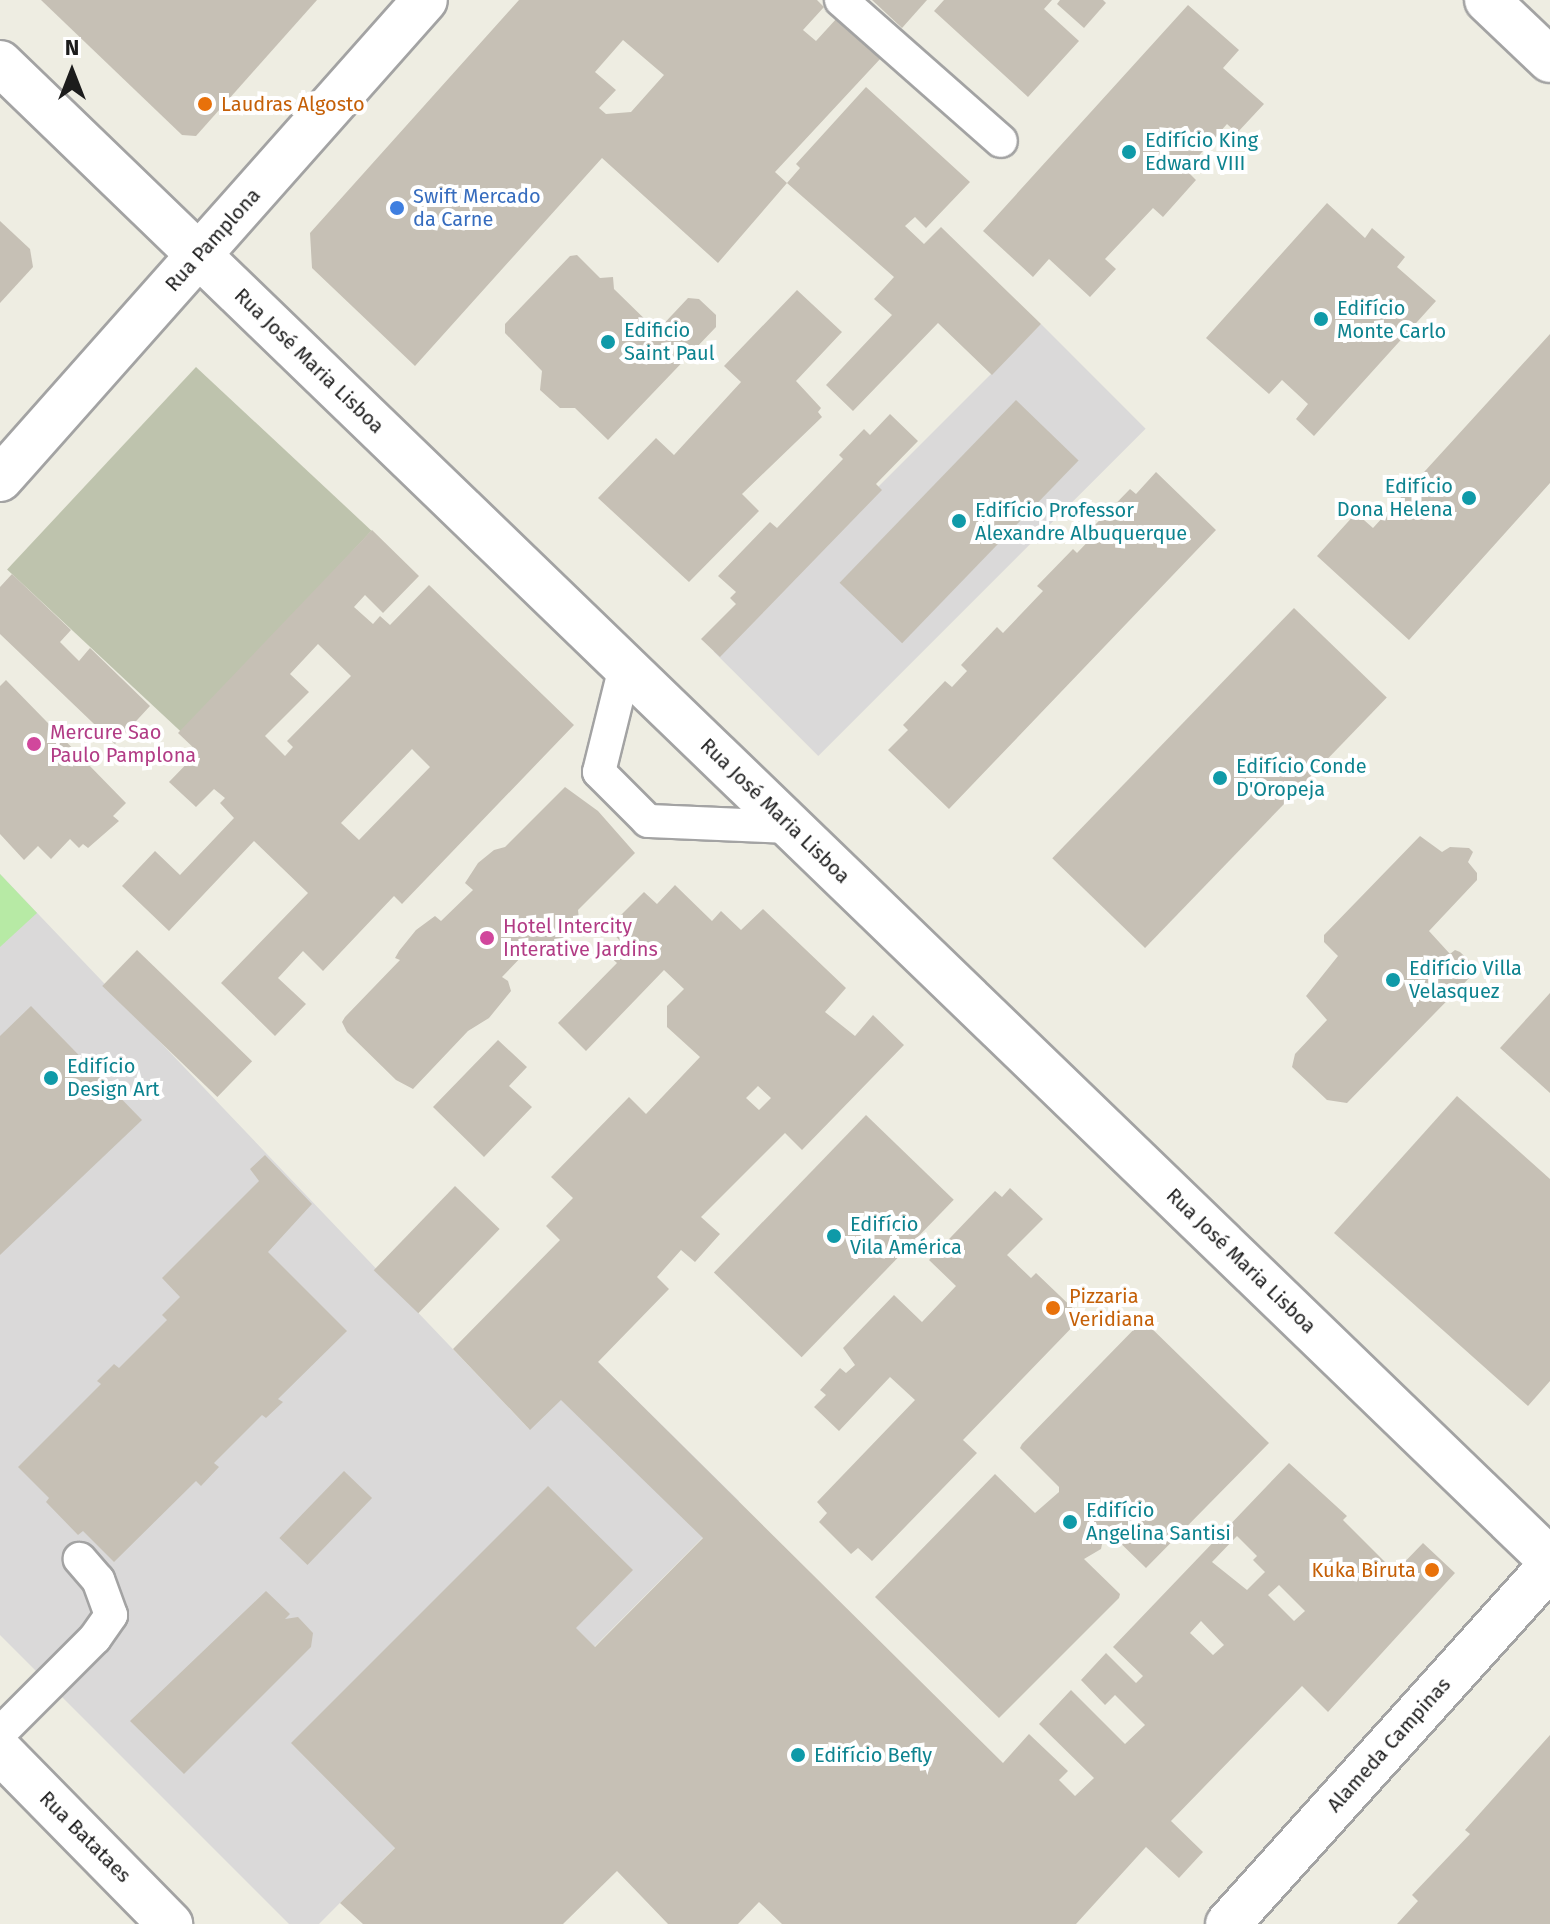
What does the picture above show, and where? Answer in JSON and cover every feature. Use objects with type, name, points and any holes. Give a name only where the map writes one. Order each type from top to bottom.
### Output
[{"type":"street","name":"Rua Pamplona","points":[[0,479],[425,0]]},
{"type":"street","points":[[1487,0],[1550,60]]},
{"type":"street","name":"Rua José Maria Lisboa","points":[[0,63],[1550,1560]]},
{"type":"street","name":"Alameda Campinas","points":[[1228,1924],[1550,1567]]},
{"type":"street","name":"Rua Batataes","points":[[0,1751],[170,1924]]},
{"type":"lane","points":[[841,0],[1001,141]]},
{"type":"lane","points":[[625,667],[599,772],[648,821],[791,827]]},
{"type":"lane","points":[[0,1733],[95,1638],[111,1615],[98,1580],[80,1559]]},
{"type":"shaded area","points":[[1041,324],[1146,429],[818,756],[714,651]]},
{"type":"shaded area","points":[[196,367],[372,531],[183,733],[7,570]]},
{"type":"shaded area","points":[[0,874],[529,1429],[598,1362],[739,1501],[319,1924],[289,1924],[0,1635]]},
{"type":"green space","points":[[0,874],[37,913],[0,947]]},
{"type":"building","points":[[41,0],[317,0],[196,136],[182,135]]},
{"type":"building","points":[[519,0],[817,0],[824,7],[803,30],[816,41],[837,18],[881,58],[775,172],[787,183],[718,263],[602,158],[415,366],[312,268],[310,233]],"holes":[[[623,40],[664,75],[631,112],[606,114],[599,108],[616,90],[595,72]]]},
{"type":"building","points":[[872,0],[927,0],[902,28]]},
{"type":"building","points":[[944,0],[1052,0],[1044,9],[1079,41],[1028,97],[934,11]]},
{"type":"building","points":[[1060,0],[1103,0],[1106,3],[1084,28],[1057,4]]},
{"type":"building","name":"Edifício King Edward VIII","points":[[1188,5],[1239,50],[1223,68],[1264,104],[1237,133],[1227,124],[1186,170],[1196,180],[1163,217],[1153,208],[1105,259],[1116,269],[1090,297],[1049,259],[1033,277],[983,231]]},
{"type":"building","points":[[866,87],[970,182],[926,228],[915,217],[905,226],[924,244],[941,227],[1041,324],[992,375],[938,323],[853,411],[826,385],[892,315],[874,299],[894,277],[787,183],[800,168],[796,164]]},
{"type":"building","name":"Edifício Monte Carlo","points":[[1327,203],[1365,238],[1372,228],[1405,257],[1397,267],[1436,301],[1314,436],[1296,419],[1308,404],[1282,380],[1269,394],[1206,338]]},
{"type":"building","points":[[0,221],[30,249],[33,267],[0,303]]},
{"type":"building","name":"Edificio Saint Paul","points":[[577,255],[600,278],[613,277],[614,289],[657,331],[688,298],[699,299],[716,315],[716,327],[608,440],[575,408],[560,408],[540,390],[542,371],[505,333],[505,324],[570,256]]},
{"type":"building","points":[[797,290],[842,332],[796,381],[821,408],[818,412],[822,417],[742,494],[759,511],[689,582],[598,498],[656,438],[674,455],[741,382],[724,366]]},
{"type":"building","name":"Edifício Dona Helena","points":[[1550,334],[1550,483],[1409,640],[1317,556],[1356,513],[1373,528]]},
{"type":"building","name":"Edifício Professor Alexandre Albuquerque","points":[[1016,400],[1079,460],[902,643],[840,583]]},
{"type":"building","points":[[890,414],[918,441],[876,484],[882,490],[720,657],[701,639],[736,604],[730,598],[736,592],[718,576],[770,522],[777,528],[843,459],[839,455],[864,429],[870,435]]},
{"type":"building","points":[[1156,472],[1216,530],[949,809],[888,750],[908,730],[903,725],[945,681],[952,687],[967,671],[961,665],[997,627],[1003,633],[1043,591],[1037,586],[1073,549],[1077,553],[1098,531],[1093,527],[1130,489],[1136,494]]},
{"type":"building","points":[[372,530],[419,576],[383,613],[365,595],[354,607],[373,624],[380,616],[390,625],[429,585],[574,725],[402,904],[394,896],[323,971],[303,951],[278,978],[306,1004],[275,1036],[221,983],[308,893],[254,841],[169,931],[122,886],[155,851],[180,875],[234,818],[220,803],[225,798],[214,789],[196,807],[169,782],[198,752],[178,733]],"holes":[[[318,644],[351,676],[287,741],[293,747],[285,756],[265,736],[309,692],[290,674]],[[412,749],[430,767],[359,840],[341,823]]]},
{"type":"building","points":[[12,574],[71,630],[60,642],[79,661],[90,648],[150,706],[115,744],[0,634],[0,587]]},
{"type":"building","name":"Edifício Conde D'Oropeja","points":[[1294,608],[1387,698],[1145,948],[1052,858]]},
{"type":"building","name":"Mercure Sao Paulo Pamplona","points":[[6,680],[126,803],[113,816],[119,821],[88,848],[83,844],[79,848],[70,839],[51,859],[38,846],[24,860],[0,834],[0,686]]},
{"type":"building","name":"Hotel Intercity Interative Jardins","points":[[565,787],[598,811],[635,853],[578,910],[579,919],[563,941],[547,954],[535,956],[526,952],[502,977],[508,981],[511,991],[489,1018],[468,1031],[413,1089],[396,1080],[347,1032],[342,1022],[400,960],[395,958],[416,930],[435,916],[441,921],[473,890],[465,883],[478,863],[494,850],[505,847]]},
{"type":"building","name":"Edifício Villa Velasquez","points":[[1420,836],[1442,852],[1450,847],[1469,848],[1473,852],[1468,862],[1477,873],[1477,880],[1429,931],[1450,954],[1455,950],[1460,952],[1478,969],[1347,1103],[1327,1100],[1292,1067],[1295,1054],[1327,1020],[1306,996],[1338,956],[1324,942],[1324,935]]},
{"type":"building","points":[[675,885],[712,921],[721,911],[741,930],[763,909],[846,988],[825,1012],[855,1036],[873,1015],[904,1045],[802,1150],[785,1133],[701,1217],[720,1234],[695,1262],[681,1250],[657,1277],[669,1289],[598,1362],[1003,1763],[1029,1734],[1068,1771],[1059,1780],[1075,1796],[1094,1778],[1039,1724],[1071,1690],[1125,1744],[1145,1725],[1115,1695],[1105,1705],[1081,1680],[1106,1653],[1136,1683],[1143,1676],[1113,1647],[1289,1463],[1347,1516],[1343,1520],[1395,1572],[1423,1543],[1455,1573],[1328,1712],[1302,1686],[1171,1821],[1203,1852],[1179,1878],[1146,1847],[1076,1924],[782,1924],[759,1902],[738,1924],[668,1924],[617,1871],[563,1924],[363,1924],[340,1903],[395,1848],[291,1743],[548,1486],[633,1570],[576,1628],[595,1647],[703,1538],[561,1400],[530,1430],[453,1349],[560,1240],[546,1226],[573,1198],[551,1177],[629,1097],[646,1114],[700,1057],[667,1027],[667,1006],[684,989],[664,970],[586,1051],[558,1023],[617,963],[608,955],[621,942],[608,928],[644,892],[657,904]],"holes":[[[758,1086],[771,1098],[759,1110],[746,1098]],[[1237,1536],[1257,1556],[1253,1560],[1265,1572],[1247,1590],[1212,1562]],[[1279,1585],[1305,1611],[1294,1621],[1268,1595]],[[1201,1621],[1224,1645],[1213,1655],[1190,1633]]]},
{"type":"building","points":[[137,950],[252,1061],[217,1097],[102,986]]},
{"type":"building","points":[[1550,993],[1550,1093],[1500,1048]]},
{"type":"building","name":"Edifício Design Art","points":[[31,1006],[142,1120],[0,1255],[0,1036]]},
{"type":"building","points":[[498,1040],[527,1067],[509,1086],[532,1107],[484,1157],[433,1107]]},
{"type":"building","points":[[1457,1096],[1550,1179],[1550,1381],[1528,1406],[1334,1233]]},
{"type":"building","name":"Edifício Vila América","points":[[866,1115],[954,1200],[802,1357],[714,1273]]},
{"type":"building","points":[[265,1155],[312,1204],[268,1252],[347,1331],[278,1399],[283,1402],[266,1418],[262,1415],[214,1463],[219,1467],[201,1486],[196,1481],[114,1562],[83,1531],[78,1535],[46,1502],[49,1498],[18,1467],[101,1384],[97,1381],[114,1364],[119,1368],[167,1320],[162,1315],[180,1297],[162,1278],[259,1181],[250,1169]]},
{"type":"building","points":[[455,1186],[500,1229],[418,1313],[374,1270]]},
{"type":"building","points":[[1010,1188],[1043,1219],[1007,1255],[1031,1278],[1036,1273],[1082,1317],[963,1440],[977,1453],[872,1561],[858,1548],[851,1554],[819,1522],[827,1513],[817,1502],[915,1400],[890,1377],[839,1431],[814,1407],[826,1395],[820,1390],[840,1368],[846,1373],[855,1365],[843,1348],[894,1295],[922,1322],[956,1286],[929,1260],[995,1191],[1002,1197]]},
{"type":"building","name":"Edifício Angelina Santisi","points":[[1143,1320],[1269,1443],[1146,1568],[1108,1531],[1104,1535],[1101,1549],[1084,1559],[1120,1594],[1119,1598],[999,1718],[875,1597],[995,1474],[1035,1513],[1059,1492],[1059,1487],[1020,1448]]},
{"type":"building","points":[[344,1471],[372,1498],[307,1565],[279,1538]]},
{"type":"building","points":[[266,1591],[290,1614],[285,1619],[298,1617],[313,1633],[311,1647],[184,1774],[130,1721]]},
{"type":"building","points":[[1550,1735],[1550,1924],[1397,1924],[1418,1901],[1412,1895],[1470,1834],[1465,1830]]},
{"type":"place","name":"Laudras Algosto","points":[[205,104]]},
{"type":"place","name":"Edifício King Edward VIII","points":[[1129,152]]},
{"type":"place","name":"Swift Mercado da Carne","points":[[397,208]]},
{"type":"place","name":"Edifício Monte Carlo","points":[[1321,319]]},
{"type":"place","name":"Edificio Saint Paul","points":[[608,342]]},
{"type":"place","name":"Edifício Dona Helena","points":[[1469,498]]},
{"type":"place","name":"Edifício Professor Alexandre Albuquerque","points":[[959,521]]},
{"type":"place","name":"Mercure Sao Paulo Pamplona","points":[[34,744]]},
{"type":"place","name":"Edifício Conde D'Oropeja","points":[[1220,778]]},
{"type":"place","name":"Hotel Intercity Interative Jardins","points":[[487,938]]},
{"type":"place","name":"Edifício Villa Velasquez","points":[[1393,980]]},
{"type":"place","name":"Edifício Design Art","points":[[51,1078]]},
{"type":"place","name":"Edifício Vila América","points":[[834,1236]]},
{"type":"place","name":"Pizzaria Veridiana","points":[[1053,1308]]},
{"type":"place","name":"Edifício Angelina Santisi","points":[[1070,1522]]},
{"type":"place","name":"Kuka Biruta","points":[[1432,1570]]},
{"type":"place","name":"Edifício Befly","points":[[798,1755]]}]
